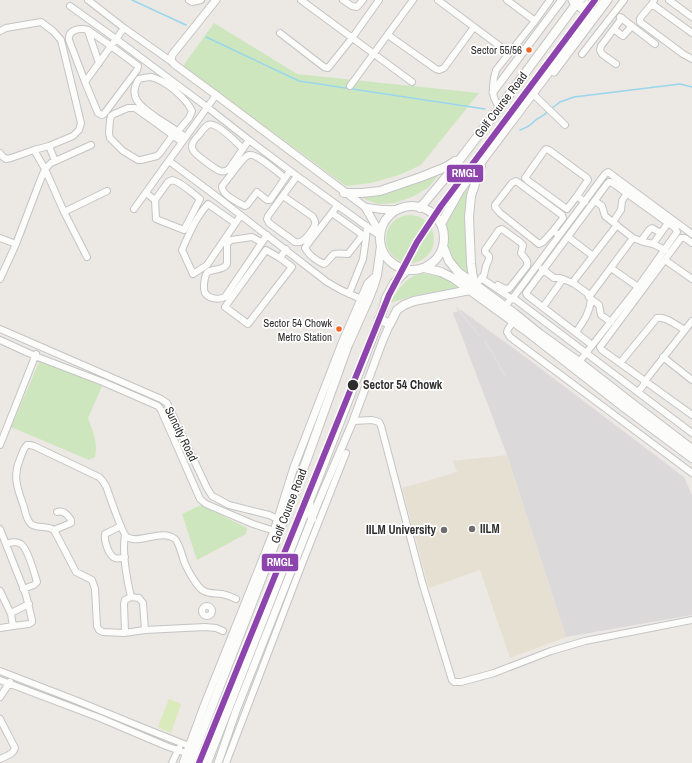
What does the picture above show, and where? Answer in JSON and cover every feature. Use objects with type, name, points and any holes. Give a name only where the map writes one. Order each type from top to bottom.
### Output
[{"type":"main road","name":"Golf Course Road","points":[[441,224],[460,190],[534,95],[603,0]]},
{"type":"main road","name":"Golf Course Road","points":[[420,208],[500,107],[577,1]]},
{"type":"main road","points":[[473,286],[469,217],[471,196],[485,156]]},
{"type":"main road","points":[[344,193],[380,190],[421,177],[446,167],[461,157]]},
{"type":"main road","points":[[410,207],[420,208],[428,211],[436,217],[441,224],[444,235],[443,246],[441,253],[431,264],[424,268],[408,270],[391,262],[385,255],[381,246],[380,234],[384,224],[393,213],[400,209],[410,207]]},
{"type":"main road","name":"Golf Course Road","points":[[190,763],[207,707],[276,532],[307,459],[348,345],[369,298],[377,275],[381,246]]},
{"type":"main road","points":[[443,246],[449,261],[458,272],[513,322],[692,458]]},
{"type":"main road","points":[[424,268],[441,272],[473,286],[505,307],[692,449]]},
{"type":"main road","name":"Golf Course Road","points":[[207,763],[232,710],[386,298],[394,283],[408,270]]},
{"type":"main road","points":[[379,319],[390,324],[397,310],[404,305],[414,301],[473,286]]},
{"type":"main road","points":[[309,501],[312,519]]},
{"type":"street","points":[[88,0],[115,22],[172,62],[364,207],[380,234]]},
{"type":"street","points":[[189,0],[192,2],[201,0]]},
{"type":"street","points":[[172,62],[172,55],[216,0]]},
{"type":"street","points":[[302,0],[412,82]]},
{"type":"street","points":[[343,0],[354,7],[357,7],[363,0]]},
{"type":"street","points":[[280,33],[324,67],[328,68],[379,0]]},
{"type":"street","points":[[350,86],[413,0]]},
{"type":"street","points":[[438,0],[509,53]]},
{"type":"street","points":[[507,0],[535,21]]},
{"type":"street","points":[[500,107],[495,101],[493,84],[496,70],[550,0]]},
{"type":"street","points":[[494,92],[562,0]]},
{"type":"street","points":[[565,124],[534,95],[608,0]]},
{"type":"street","points":[[582,54],[624,0]]},
{"type":"street","points":[[669,0],[692,17]]},
{"type":"street","points":[[577,1],[593,13]]},
{"type":"street","points":[[692,33],[653,2],[640,19],[640,22],[682,54],[692,59]]},
{"type":"street","points":[[70,6],[207,107],[337,206],[380,234]]},
{"type":"street","points":[[614,12],[655,44]]},
{"type":"street","points":[[616,64],[602,54],[600,50],[601,46],[622,18]]},
{"type":"street","points":[[0,31],[6,28],[41,22],[53,30],[61,40],[81,123],[79,130],[73,136],[49,146],[6,159],[0,153]]},
{"type":"street","points":[[102,40],[115,22]]},
{"type":"street","points":[[614,30],[623,36],[632,26]]},
{"type":"street","points":[[388,35],[439,70],[444,68],[474,27]]},
{"type":"street","points":[[85,82],[124,28]]},
{"type":"street","points":[[84,29],[88,30],[102,40],[138,67],[102,115],[98,113],[85,82],[69,36],[72,31],[84,29]]},
{"type":"street","points":[[88,30],[99,63]]},
{"type":"street","points":[[175,133],[139,105],[134,96],[135,84],[138,79],[150,77],[169,86],[184,98],[190,105],[192,111],[189,118],[175,133],[160,154],[138,160],[124,151],[110,138],[110,120],[114,114],[128,108],[134,108],[175,133],[184,139]]},
{"type":"street","points":[[134,209],[216,95]]},
{"type":"street","points":[[243,149],[214,124],[206,126],[194,140],[192,145],[192,150],[196,155],[220,171],[226,171],[229,169],[243,149],[249,140]]},
{"type":"street","points":[[49,146],[55,161]]},
{"type":"street","points":[[0,279],[16,244],[45,169],[55,161],[91,146]]},
{"type":"street","points":[[546,149],[587,178],[587,182],[577,196],[567,209],[564,208],[525,178],[546,149]]},
{"type":"street","points":[[34,150],[45,169],[64,212],[87,257]]},
{"type":"street","points":[[286,178],[256,156],[250,155],[245,157],[222,186],[225,193],[239,204],[245,206],[256,192],[267,200],[270,200],[286,178],[290,171]]},
{"type":"street","points":[[169,161],[327,282],[349,294],[361,298]]},
{"type":"street","points":[[505,307],[531,275],[559,235],[608,172],[692,234]]},
{"type":"street","points":[[282,196],[315,219],[315,226],[301,242],[295,242],[269,223],[267,219],[268,216],[282,196],[297,176]]},
{"type":"street","points":[[146,193],[155,200],[156,219],[184,230],[200,199],[175,180],[172,180],[168,182],[155,200]]},
{"type":"street","points":[[516,181],[562,214],[563,218],[553,231],[543,242],[539,244],[500,213],[495,208],[495,205],[512,183],[516,181]]},
{"type":"street","points":[[579,362],[638,287],[677,232],[675,228],[613,183],[609,182],[542,270],[526,294],[592,345]]},
{"type":"street","points":[[64,212],[107,191]]},
{"type":"street","points":[[572,283],[593,256],[614,224],[621,210],[622,201],[627,193]]},
{"type":"street","points":[[577,196],[585,202]]},
{"type":"street","points":[[595,201],[602,206],[605,216],[633,238],[641,242],[653,244],[665,250]]},
{"type":"street","points":[[235,223],[208,204],[203,209],[182,250],[193,274],[207,265],[241,215]]},
{"type":"street","points":[[332,213],[362,236],[348,254],[333,255],[324,264],[308,253],[305,248],[337,206]]},
{"type":"street","points":[[364,207],[382,210],[400,209]]},
{"type":"street","points":[[653,244],[668,223]]},
{"type":"street","points":[[349,294],[363,259],[367,226]]},
{"type":"street","points":[[641,242],[652,228],[661,233]]},
{"type":"street","points":[[473,286],[483,276],[489,259],[489,256],[486,254],[485,250],[499,230],[502,229],[523,245],[521,253],[528,260],[527,266],[509,289],[501,287],[483,276]]},
{"type":"street","points":[[553,231],[559,235]]},
{"type":"street","points":[[261,242],[252,237],[234,239],[229,243],[227,248],[226,266],[206,274],[204,286],[206,294],[216,299],[225,297],[267,235]]},
{"type":"street","points":[[568,237],[593,256]]},
{"type":"street","points":[[0,238],[16,244]]},
{"type":"street","points":[[576,332],[588,314],[590,298],[633,238]]},
{"type":"street","points":[[692,243],[685,238],[682,238],[600,347],[602,350],[692,415]]},
{"type":"street","points":[[266,250],[280,258],[292,267],[248,324],[225,307],[266,250]]},
{"type":"street","points":[[280,258],[286,250]]},
{"type":"street","points":[[665,260],[692,279]]},
{"type":"street","points":[[611,268],[638,287]]},
{"type":"street","points":[[542,270],[554,278],[563,279],[572,283],[587,293],[590,298],[599,305],[602,315],[611,322]]},
{"type":"street","points":[[281,520],[294,467],[342,343],[368,283],[377,275]]},
{"type":"street","points":[[483,276],[692,433]]},
{"type":"street","points":[[543,307],[563,279]]},
{"type":"street","points":[[620,363],[657,318],[664,318],[685,330]]},
{"type":"street","points":[[629,402],[637,391],[643,386],[663,357],[692,321]]},
{"type":"street","points":[[513,322],[507,332],[510,337],[692,473]]},
{"type":"street","points":[[218,763],[232,710],[353,421],[390,324]]},
{"type":"street","name":"Suncity Road","points":[[0,329],[161,399],[167,403],[212,496],[229,504],[269,515],[281,520]]},
{"type":"street","points":[[0,340],[35,356]]},
{"type":"street","points":[[0,446],[39,347]]},
{"type":"street","name":"Suncity Road","points":[[35,356],[103,382],[156,405],[161,410],[200,499],[206,504],[252,524],[276,532]]},
{"type":"street","points":[[663,357],[692,380]]},
{"type":"street","points":[[353,421],[372,420],[379,422],[381,426],[422,582],[452,680],[454,682],[461,682],[494,673],[551,651],[585,641],[692,620]]},
{"type":"street","points":[[131,597],[125,558],[125,535],[106,486],[102,480],[99,477],[34,446],[27,445],[17,467],[16,480],[28,518],[34,526],[51,528],[54,530],[76,572],[92,580],[94,583],[97,626],[99,630],[103,632],[125,632],[205,627],[216,628],[223,631]]},
{"type":"street","points":[[680,465],[683,451]]},
{"type":"street","points":[[226,763],[346,453]]},
{"type":"street","points":[[54,530],[71,523],[72,520],[65,513],[60,511],[57,512]]},
{"type":"street","points":[[121,526],[110,530],[104,537],[110,554],[116,558],[125,558]]},
{"type":"street","points":[[0,529],[24,588],[29,604],[32,622],[29,624],[0,628]]},
{"type":"street","points":[[125,535],[136,539],[165,535],[174,538],[198,588],[208,593],[221,594],[236,599]]},
{"type":"street","points":[[6,544],[14,542],[20,543],[23,546],[34,572],[37,582],[34,585],[24,588]]},
{"type":"street","points":[[0,591],[10,613],[13,626]]},
{"type":"street","points":[[205,627],[206,616],[202,611],[204,607],[207,606],[208,593]]},
{"type":"street","points":[[125,632],[124,604],[125,600],[129,597],[138,598],[143,603],[145,630]]},
{"type":"street","points":[[10,613],[29,604]]},
{"type":"street","points":[[0,671],[189,746]]},
{"type":"street","points":[[0,697],[13,676]]},
{"type":"street","points":[[0,680],[100,718],[186,754]]},
{"type":"street","points":[[72,708],[74,700]]},
{"type":"street","points":[[183,763],[207,707]]},
{"type":"street","points":[[100,718],[103,711]]},
{"type":"street","points":[[0,719],[15,748],[10,755],[0,759]]},
{"type":"street","points":[[172,763],[181,743]]},
{"type":"shaded area","points":[[461,310],[684,477],[692,495],[692,615],[566,637],[507,455],[453,313]]},
{"type":"shaded area","name":"IILM","points":[[507,455],[566,637],[510,658],[480,570],[429,588],[402,488],[457,472],[453,461]]},
{"type":"green space","points":[[214,23],[297,74],[479,93],[421,165],[399,175],[371,183],[346,186],[183,66]]},
{"type":"green space","points":[[440,173],[428,188],[412,197],[395,203],[378,204],[359,197]]},
{"type":"green space","points":[[468,183],[465,229],[468,273],[458,266],[450,257],[447,247],[446,220]]},
{"type":"green space","points":[[405,215],[415,215],[427,222],[434,234],[434,244],[427,256],[415,263],[405,263],[397,259],[390,252],[386,244],[386,234],[390,226],[397,219]]},
{"type":"green space","points":[[420,273],[450,280],[460,288],[421,294],[389,303],[406,281]]},
{"type":"green space","points":[[40,360],[102,386],[88,418],[95,442],[95,457],[89,460],[11,427]]},
{"type":"green space","points":[[201,505],[247,528],[246,534],[197,560],[182,514]]},
{"type":"green space","points":[[169,699],[181,704],[171,733],[158,727]]},
{"type":"waterway","points":[[132,0],[186,25]]},
{"type":"waterway","points":[[206,37],[299,81],[485,109]]},
{"type":"waterway","points":[[551,109],[560,102],[574,97],[680,84],[692,87]]},
{"type":"waterway","points":[[520,130],[529,126],[548,111]]},
{"type":"railway","points":[[594,9],[600,0]]},
{"type":"railway","points":[[457,308],[479,335]]},
{"type":"railway","points":[[485,342],[505,376]]},
{"type":"transit line","name":"RMGL","points":[[199,763],[389,295],[417,242],[441,206],[595,0]]},
{"type":"place","name":"Sector 55/56","points":[[529,50]]},
{"type":"place","name":"Sector 54 Chowk Metro Station","points":[[339,329]]},
{"type":"place","name":"Sector 54 Chowk","points":[[353,385]]},
{"type":"place","name":"IILM","points":[[472,529]]},
{"type":"place","name":"IILM University","points":[[444,530]]}]
